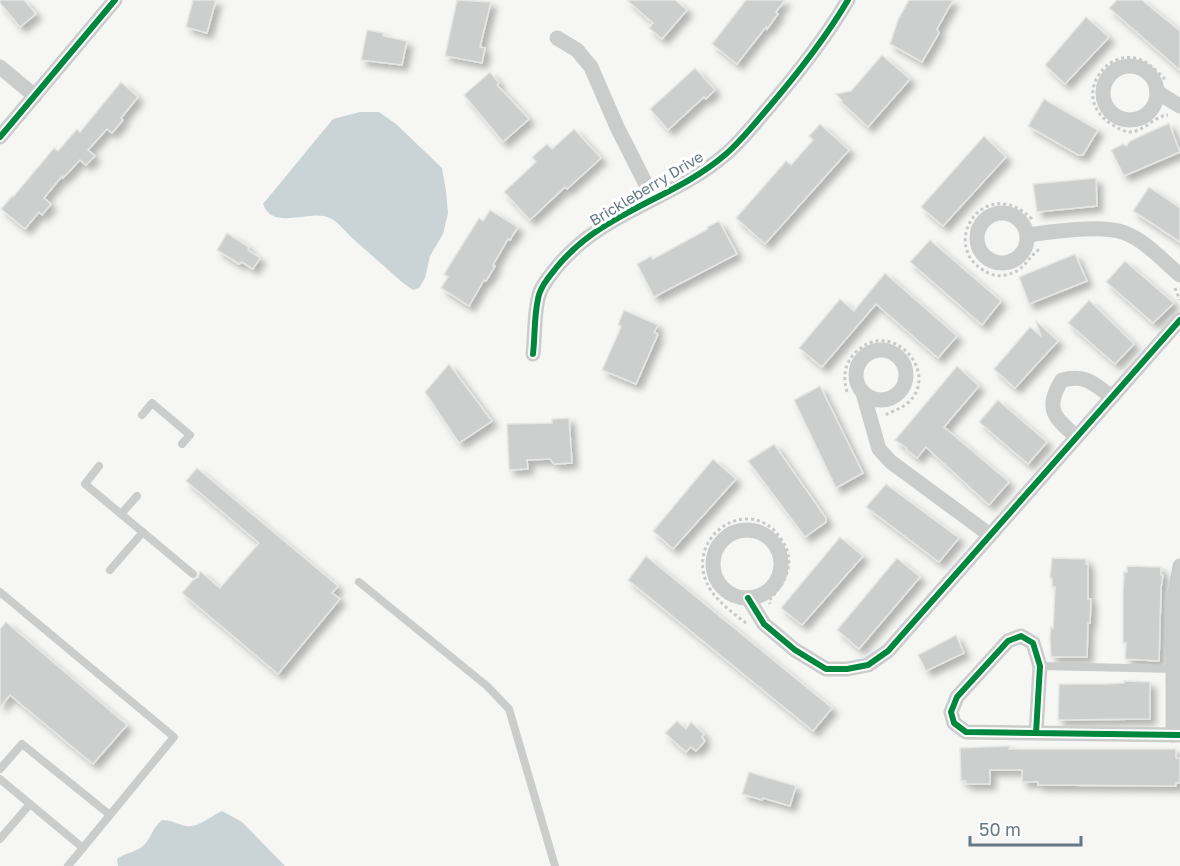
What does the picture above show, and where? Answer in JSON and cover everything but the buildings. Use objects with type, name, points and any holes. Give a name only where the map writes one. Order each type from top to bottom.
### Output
[{"type":"street","points":[[0,137],[115,0]]},
{"type":"street","name":"Brickleberry Drive","points":[[533,354],[538,298],[545,282],[568,254],[602,226],[697,174],[725,155],[795,77],[829,32],[848,0]]},
{"type":"street","points":[[557,38],[577,50],[591,67],[617,128],[653,198]]},
{"type":"street","points":[[0,67],[35,96]]},
{"type":"street","points":[[1156,92],[1176,110]]},
{"type":"street","points":[[1027,235],[1086,229],[1123,232],[1142,243],[1180,275]]},
{"type":"street","points":[[748,598],[764,624],[795,650],[826,669],[847,669],[868,665],[888,651],[1180,320]]},
{"type":"street","points":[[1077,437],[1062,424],[1053,411],[1053,395],[1062,380],[1076,376],[1090,381],[1112,397]]},
{"type":"street","points":[[855,393],[879,449],[891,462],[990,535]]},
{"type":"street","points":[[747,530],[756,531],[771,540],[776,547],[781,564],[777,580],[771,588],[757,597],[748,598],[739,597],[723,589],[718,582],[713,565],[714,556],[723,540],[738,531],[747,530]]},
{"type":"street","points":[[1036,733],[1040,666],[1033,643],[1021,636],[1008,640],[957,697],[951,712],[954,723],[966,732],[1036,733],[1177,735],[1177,669],[1173,604],[1180,566]]},
{"type":"lane","points":[[142,415],[152,403],[190,435],[182,444]]},
{"type":"lane","points":[[99,466],[85,484],[193,574]]},
{"type":"lane","points":[[121,514],[137,496]]},
{"type":"lane","points":[[110,570],[143,532]]},
{"type":"lane","points":[[359,582],[487,686],[509,709],[555,866]]},
{"type":"lane","points":[[0,592],[174,737],[68,866]]},
{"type":"lane","points":[[1040,666],[1177,669]]},
{"type":"lane","points":[[0,769],[22,744],[110,815]]},
{"type":"lane","points":[[0,779],[83,848]]},
{"type":"lane","points":[[0,839],[30,804]]},
{"type":"path","points":[[1173,85],[1143,60],[1128,58],[1113,62],[1101,70],[1092,88],[1094,103],[1104,120],[1119,129],[1130,132],[1176,110]]},
{"type":"path","points":[[855,393],[844,382],[847,361],[858,350],[871,342],[885,341],[898,344],[908,351],[915,361],[918,374],[916,391],[900,408],[885,415],[882,422]]},
{"type":"path","points":[[746,624],[712,591],[704,572],[702,559],[706,543],[729,522],[745,518],[762,522],[775,529],[784,543],[789,555],[789,566],[784,581],[770,601],[770,611]]},
{"type":"shaded area","points":[[360,112],[379,112],[396,124],[442,168],[448,213],[443,234],[430,256],[425,278],[419,288],[413,290],[330,218],[322,216],[275,217],[263,204],[333,119]]},
{"type":"shaded area","points":[[222,811],[242,822],[285,866],[118,866],[117,859],[144,845],[162,820],[191,826]]},
{"type":"cycle path","points":[[0,137],[115,0]]},
{"type":"cycle path","points":[[533,354],[539,295],[545,282],[556,268],[574,249],[595,233],[616,219],[684,183],[732,149],[801,68],[848,0]]},
{"type":"cycle path","points":[[748,598],[764,624],[795,650],[826,669],[847,669],[868,665],[888,651],[1180,320]]},
{"type":"cycle path","points":[[1036,733],[1040,666],[1033,643],[1021,636],[1008,641],[957,697],[951,712],[954,723],[966,732],[1180,735]]}]
